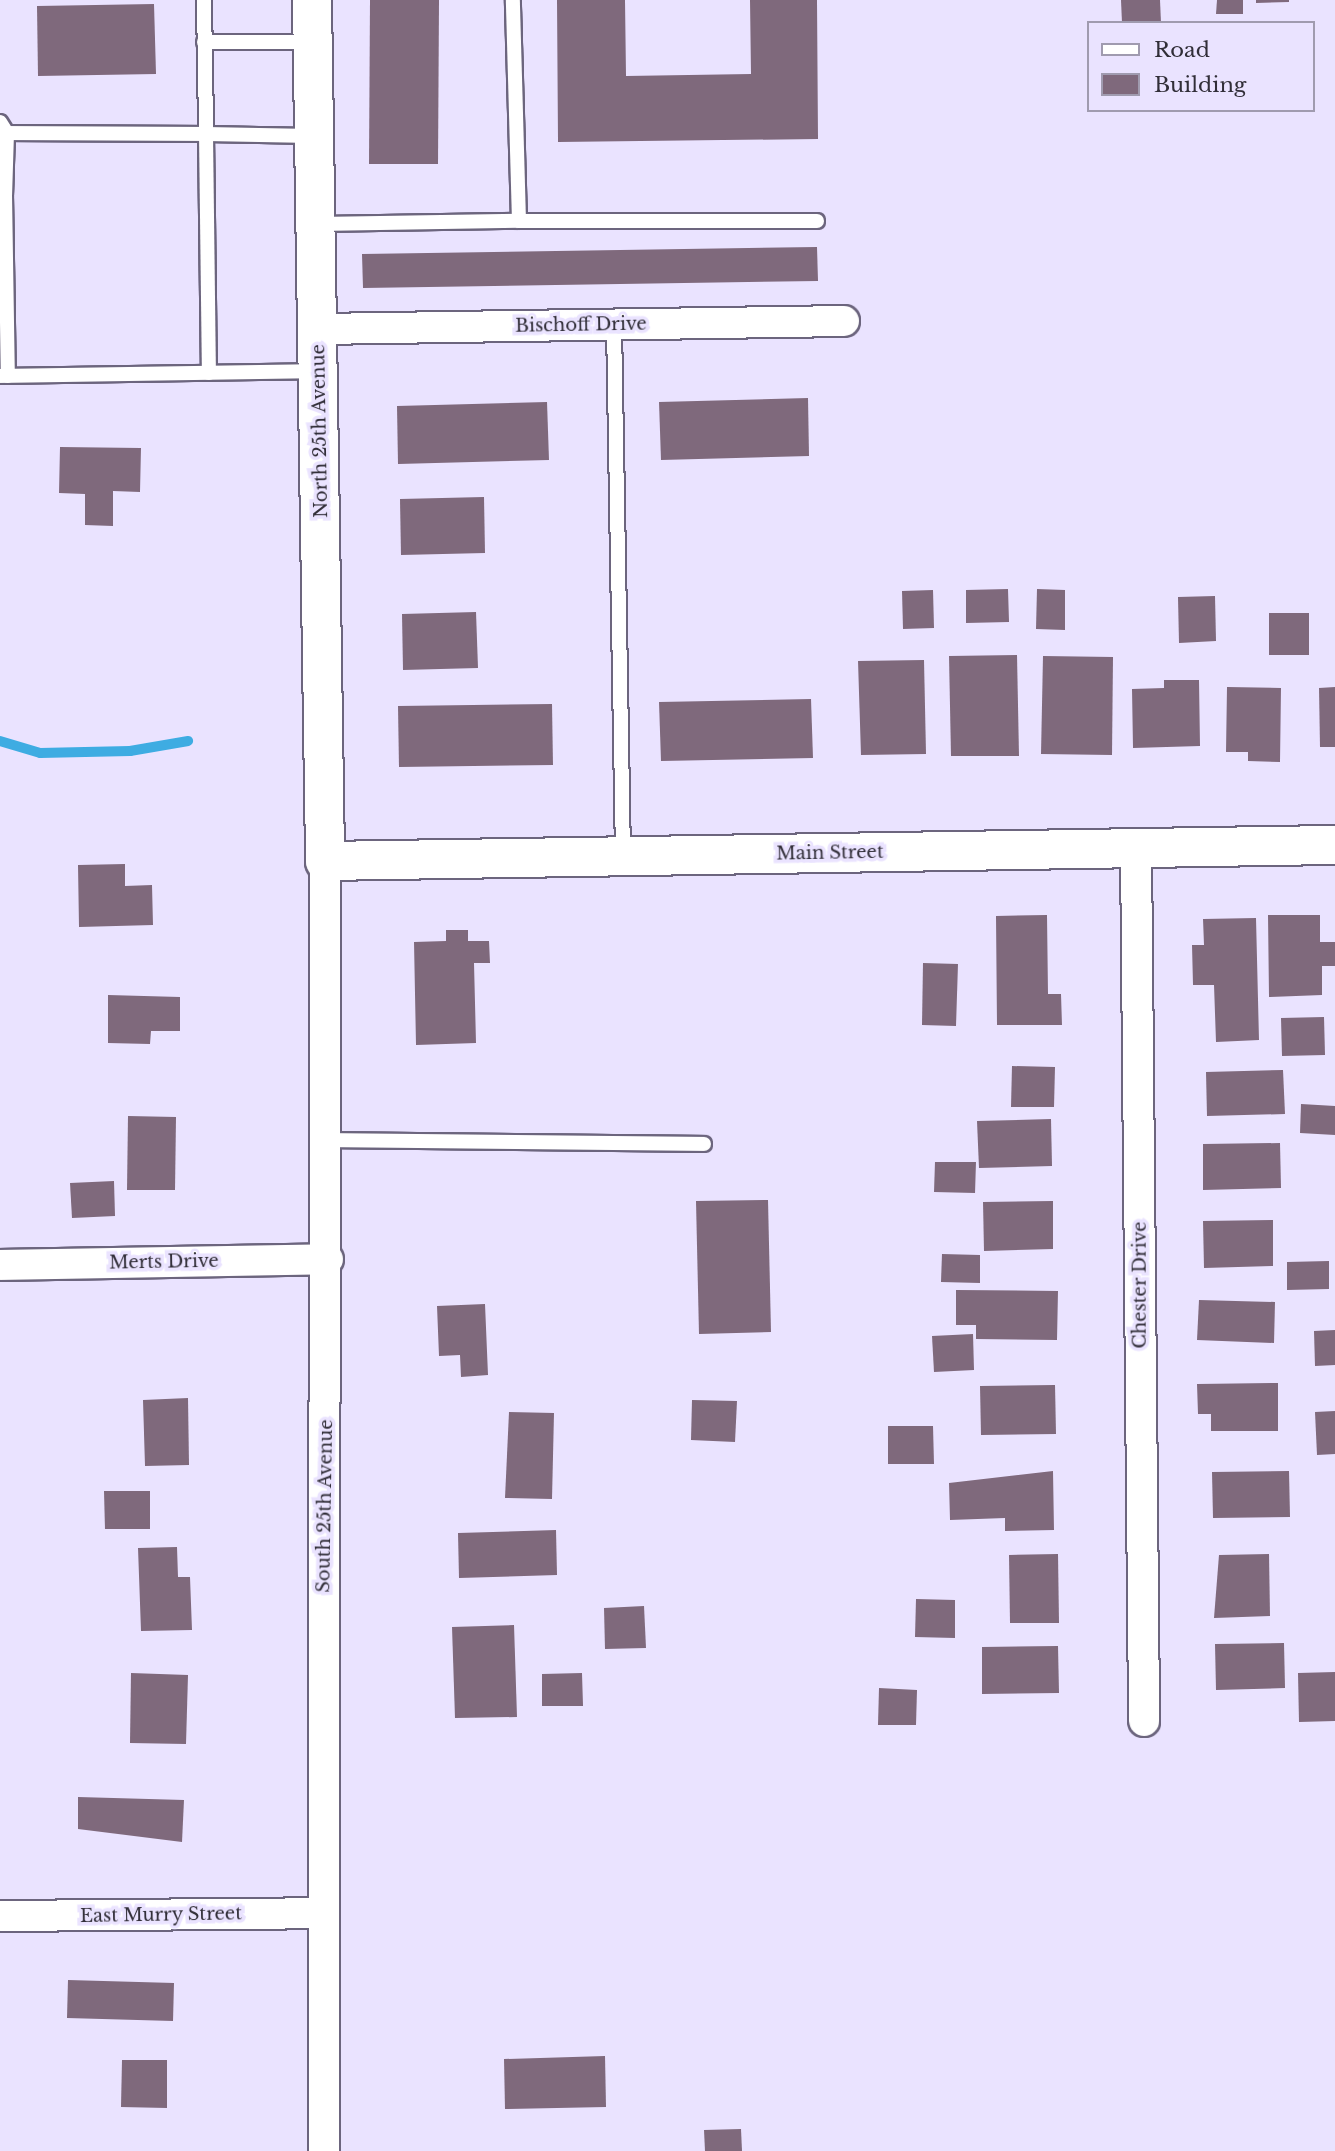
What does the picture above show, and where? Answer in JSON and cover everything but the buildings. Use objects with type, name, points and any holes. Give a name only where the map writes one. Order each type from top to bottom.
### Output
[{"type":"street","name":"North 25th Avenue","points":[[312,0],[325,861]]},
{"type":"street","name":"Bischoff Drive","points":[[319,329],[844,321]]},
{"type":"street","name":"Main Street","points":[[325,861],[1335,845]]},
{"type":"street","name":"Chester Drive","points":[[1136,848],[1144,1721]]},
{"type":"street","name":"South 25th Avenue","points":[[324,2151],[322,1913],[328,1259],[325,861]]},
{"type":"street","name":"Merts Drive","points":[[0,1265],[328,1259]]},
{"type":"street","name":"East Murry Street","points":[[0,1916],[322,1913]]},
{"type":"lane","points":[[204,0],[209,373]]},
{"type":"lane","points":[[513,0],[519,221]]},
{"type":"lane","points":[[204,42],[313,42]]},
{"type":"lane","points":[[315,136],[3,127],[4,376],[319,371]]},
{"type":"lane","points":[[317,224],[817,221]]},
{"type":"lane","points":[[614,324],[622,856]]},
{"type":"lane","points":[[327,1140],[704,1144]]},
{"type":"waterway","points":[[0,741],[40,753],[130,751],[188,741]]}]
